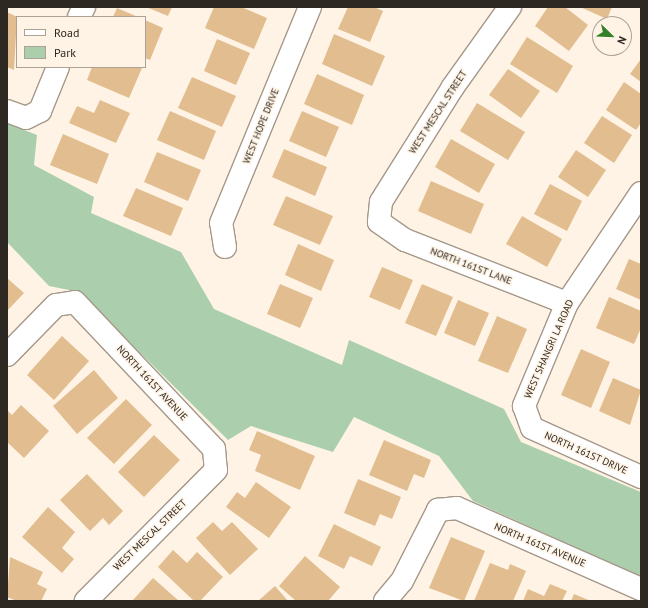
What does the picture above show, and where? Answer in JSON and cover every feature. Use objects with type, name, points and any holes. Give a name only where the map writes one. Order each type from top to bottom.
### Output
[{"type":"street","name":"WEST HOPE DRIVE","points":[[225,247],[221,223],[310,7]]},
{"type":"street","name":"WEST MESCAL STREET","points":[[379,222],[381,202],[453,87],[510,7]]},
{"type":"street","points":[[7,111],[26,118],[40,111],[58,68]]},
{"type":"street","name":"WEST SHANGRI LA ROAD","points":[[532,428],[524,406],[567,302],[641,193]]},
{"type":"street","name":"NORTH 161ST LANE","points":[[379,222],[404,240],[567,302]]},
{"type":"street","name":"NORTH 161ST AVENUE","points":[[7,355],[56,305],[75,302],[214,449],[216,470]]},
{"type":"street","name":"NORTH 161ST DRIVE","points":[[532,428],[641,477]]},
{"type":"street","name":"WEST MESCAL STREET","points":[[86,601],[216,470]]},
{"type":"street","name":"NORTH 161ST AVENUE","points":[[384,601],[402,581],[438,510],[457,508],[641,589]]},
{"type":"green space","points":[[7,123],[37,135],[34,165],[94,197],[91,213],[181,252],[214,309],[342,365],[349,340],[504,409],[521,442],[641,492],[641,577],[473,501],[439,456],[354,417],[333,452],[251,426],[228,440],[79,292],[49,286],[7,242]]},
{"type":"building","points":[[146,7],[172,7],[168,16]]},
{"type":"building","points":[[214,7],[241,7],[267,18],[254,49],[205,28]]},
{"type":"building","points":[[348,7],[374,7],[383,11],[370,42],[338,29]]},
{"type":"building","points":[[548,7],[565,7],[588,25],[569,51],[535,26]]},
{"type":"building","points":[[580,7],[612,7],[608,16],[600,16]]},
{"type":"building","points":[[117,8],[136,16],[113,16]]},
{"type":"building","points":[[7,12],[16,16],[16,35],[14,70],[7,67]]},
{"type":"building","points":[[146,20],[163,28],[150,60],[146,58]]},
{"type":"building","points":[[334,34],[385,56],[372,86],[322,64]]},
{"type":"building","points":[[527,37],[573,66],[557,93],[510,64]]},
{"type":"building","points":[[217,39],[250,53],[236,85],[204,71]]},
{"type":"building","points":[[641,59],[641,82],[630,74]]},
{"type":"building","points":[[92,68],[142,68],[129,98],[87,80]]},
{"type":"building","points":[[508,69],[540,91],[521,118],[489,95]]},
{"type":"building","points":[[317,74],[364,95],[352,125],[304,104]]},
{"type":"building","points":[[192,77],[236,96],[222,127],[178,108]]},
{"type":"building","points":[[624,82],[641,94],[641,123],[636,130],[606,110]]},
{"type":"building","points":[[100,100],[130,113],[116,143],[69,123],[77,106],[94,113]]},
{"type":"building","points":[[477,103],[525,132],[508,160],[460,131]]},
{"type":"building","points":[[170,111],[216,131],[204,160],[157,140]]},
{"type":"building","points":[[302,111],[339,127],[326,157],[289,141]]},
{"type":"building","points":[[602,116],[632,135],[614,163],[584,143]]},
{"type":"building","points":[[63,134],[109,154],[97,184],[50,165]]},
{"type":"building","points":[[451,139],[495,164],[479,193],[435,167]]},
{"type":"building","points":[[284,149],[327,167],[315,196],[272,177]]},
{"type":"building","points":[[576,150],[606,170],[588,197],[558,177]]},
{"type":"building","points":[[157,152],[201,170],[188,201],[144,182]]},
{"type":"building","points":[[431,181],[484,204],[471,234],[418,211]]},
{"type":"building","points":[[550,184],[582,201],[567,231],[534,214]]},
{"type":"building","points":[[136,188],[183,208],[171,236],[123,216]]},
{"type":"building","points":[[286,196],[333,216],[320,245],[273,225]]},
{"type":"building","points":[[522,216],[562,239],[547,267],[506,244]]},
{"type":"building","points":[[298,244],[334,260],[321,291],[285,275]]},
{"type":"building","points":[[629,259],[641,264],[641,300],[616,289]]},
{"type":"building","points":[[382,267],[413,280],[400,310],[369,297]]},
{"type":"building","points":[[7,278],[24,293],[7,311]]},
{"type":"building","points":[[280,284],[313,298],[300,328],[267,314]]},
{"type":"building","points":[[422,284],[453,297],[436,336],[405,323]]},
{"type":"building","points":[[609,297],[641,311],[641,328],[634,344],[596,328]]},
{"type":"building","points":[[458,300],[489,313],[475,346],[444,333]]},
{"type":"building","points":[[497,316],[527,329],[508,373],[478,361]]},
{"type":"building","points":[[62,336],[89,361],[54,400],[27,375]]},
{"type":"building","points":[[581,349],[610,362],[591,408],[561,395]]},
{"type":"building","points":[[94,370],[118,398],[77,434],[53,406]]},
{"type":"building","points":[[613,378],[641,390],[630,425],[599,411]]},
{"type":"building","points":[[126,399],[152,425],[114,464],[87,438]]},
{"type":"building","points":[[21,405],[49,431],[24,458],[7,442],[7,410],[12,415]]},
{"type":"building","points":[[257,431],[315,456],[300,490],[255,471],[261,455],[249,450]]},
{"type":"building","points":[[154,435],[180,460],[144,497],[118,472]]},
{"type":"building","points":[[384,440],[431,460],[424,478],[414,474],[407,491],[369,475]]},
{"type":"building","points":[[87,474],[123,511],[109,525],[103,518],[90,531],[60,500]]},
{"type":"building","points":[[358,479],[401,497],[392,519],[380,514],[375,526],[344,513]]},
{"type":"building","points":[[256,482],[291,507],[269,538],[226,507],[237,492],[245,498]]},
{"type":"building","points":[[48,507],[75,532],[62,548],[74,559],[62,573],[22,537]]},
{"type":"building","points":[[213,522],[222,531],[232,522],[258,549],[230,575],[196,538]]},
{"type":"building","points":[[334,524],[381,547],[372,566],[350,556],[344,569],[318,556]]},
{"type":"building","points":[[451,537],[485,551],[464,601],[429,588]]},
{"type":"building","points":[[173,550],[187,563],[197,552],[223,577],[200,601],[194,601],[158,567]]},
{"type":"building","points":[[305,556],[340,587],[328,601],[296,601],[279,586]]},
{"type":"building","points":[[10,557],[43,572],[37,584],[47,589],[41,601],[17,601],[7,597]]},
{"type":"building","points":[[490,563],[508,570],[510,564],[526,571],[513,601],[474,601]]},
{"type":"building","points":[[153,578],[179,601],[132,601]]},
{"type":"building","points":[[550,584],[567,591],[562,601],[523,601],[528,589],[544,596]]},
{"type":"building","points":[[275,586],[288,601],[258,601]]},
{"type":"building","points":[[574,594],[591,601],[571,601]]}]
